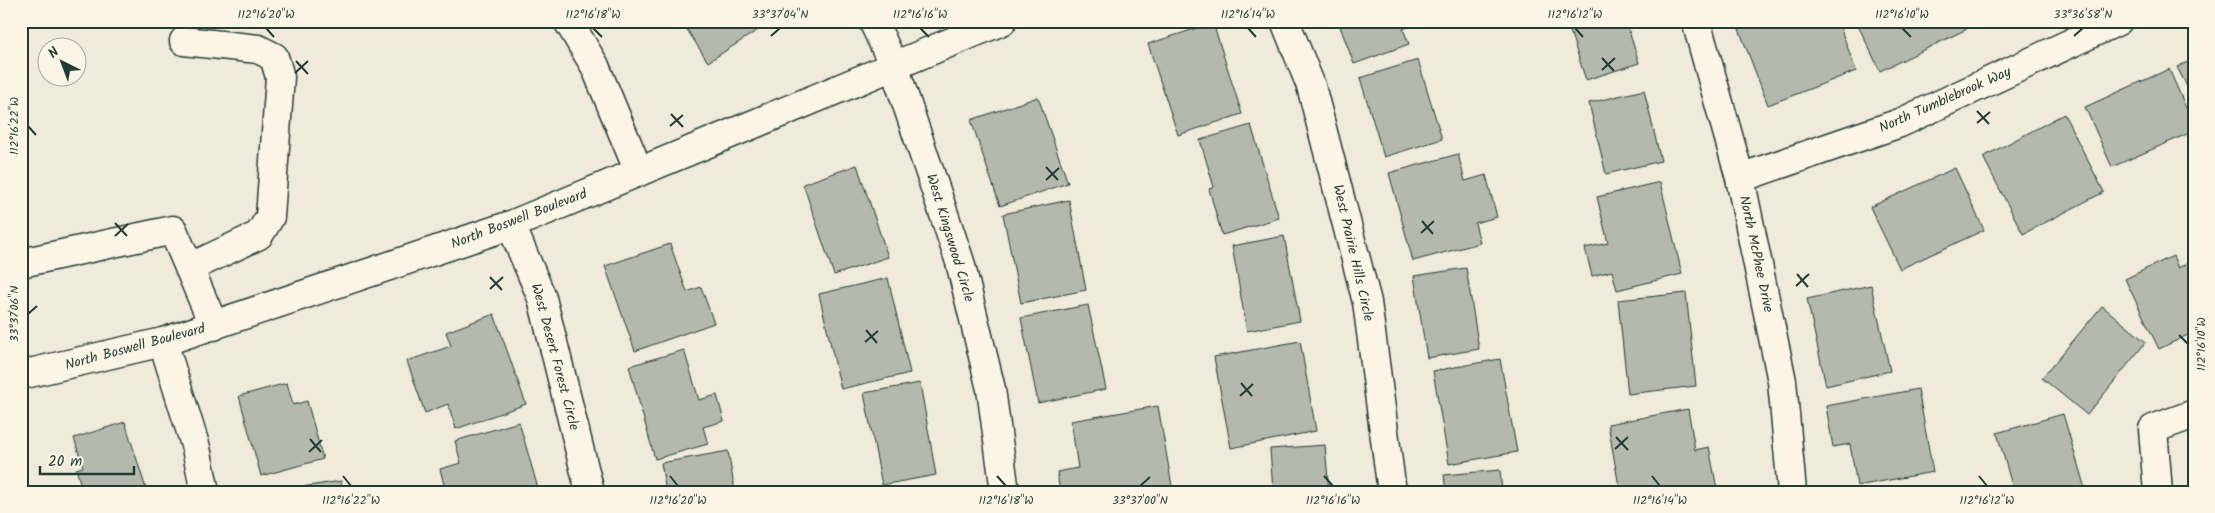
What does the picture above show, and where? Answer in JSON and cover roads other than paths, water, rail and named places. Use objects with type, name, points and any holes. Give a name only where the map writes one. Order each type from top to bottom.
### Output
[{"type":"street","points":[[568,21],[595,66],[639,172]]},
{"type":"street","name":"West Kingswood Circle","points":[[873,21],[894,66],[960,262],[990,389],[1005,492]]},
{"type":"street","name":"North Boswell Boulevard","points":[[21,375],[163,342],[511,225],[1002,21]]},
{"type":"street","name":"West Prairie Hills Circle","points":[[1285,21],[1312,86],[1367,302],[1392,492]]},
{"type":"street","name":"North McPhee Drive","points":[[1696,21],[1740,178],[1782,382],[1792,492]]},
{"type":"street","name":"North Tumblebrook Way","points":[[1740,178],[1900,123],[2118,21]]},
{"type":"street","points":[[184,41],[258,49],[274,57],[280,77],[270,217],[259,235],[189,268]]},
{"type":"street","name":"West Desert Forest Circle","points":[[511,225],[542,298],[590,492]]},
{"type":"street","points":[[21,263],[173,230],[214,326]]},
{"type":"street","points":[[163,342],[196,448],[205,492]]},
{"type":"street","points":[[2158,492],[2153,429],[2194,414]]}]
